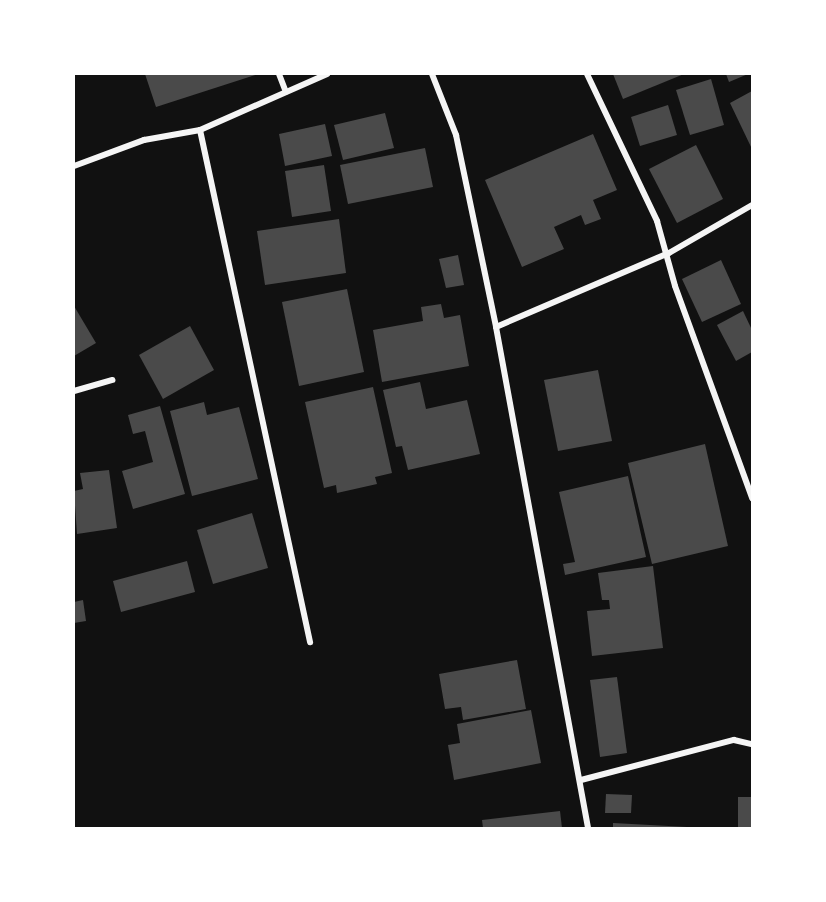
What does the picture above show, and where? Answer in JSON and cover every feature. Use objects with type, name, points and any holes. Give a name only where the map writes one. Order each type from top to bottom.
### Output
[{"type":"street","points":[[279,74],[286,93]]},
{"type":"street","points":[[74,166],[144,140],[200,130],[327,74]]},
{"type":"street","points":[[432,74],[456,135],[496,327],[537,564],[581,780],[588,828]]},
{"type":"street","points":[[587,74],[669,253],[675,286],[753,498]]},
{"type":"street","points":[[200,130],[310,642]]},
{"type":"street","points":[[496,327],[669,253],[753,205]]},
{"type":"street","points":[[74,391],[112,380]]},
{"type":"street","points":[[581,780],[735,740],[753,744]]},
{"type":"building","points":[[145,74],[258,74],[156,107]]},
{"type":"building","points":[[613,74],[684,74],[623,99]]},
{"type":"building","points":[[726,74],[748,74],[729,82]]},
{"type":"building","points":[[711,79],[724,125],[690,135],[676,90]]},
{"type":"building","points":[[752,91],[752,149],[730,103]]},
{"type":"building","points":[[668,105],[677,135],[640,146],[631,117]]},
{"type":"building","points":[[385,113],[394,148],[343,160],[334,125]]},
{"type":"building","points":[[325,124],[332,156],[285,166],[279,134]]},
{"type":"building","points":[[593,134],[617,190],[593,200],[601,219],[585,225],[581,215],[554,227],[564,249],[522,267],[485,180]]},
{"type":"building","points":[[696,145],[723,199],[677,223],[649,169]]},
{"type":"building","points":[[425,148],[433,187],[348,204],[340,165]]},
{"type":"building","points":[[324,165],[331,211],[292,217],[285,171]]},
{"type":"building","points":[[339,219],[346,273],[265,285],[257,231]]},
{"type":"building","points":[[458,255],[464,285],[446,288],[439,259]]},
{"type":"building","points":[[721,260],[741,304],[702,322],[682,279]]},
{"type":"building","points":[[347,289],[364,372],[299,386],[282,302]]},
{"type":"building","points":[[441,304],[444,318],[460,315],[469,366],[382,382],[373,330],[423,321],[421,307]]},
{"type":"building","points":[[74,306],[96,343],[74,356]]},
{"type":"building","points":[[743,311],[752,330],[752,352],[736,361],[717,325]]},
{"type":"building","points":[[190,326],[214,370],[163,399],[139,355]]},
{"type":"building","points":[[598,370],[612,441],[558,451],[544,380]]},
{"type":"building","points":[[420,382],[426,409],[467,400],[480,454],[408,470],[402,446],[396,447],[383,390]]},
{"type":"building","points":[[373,387],[392,473],[375,477],[377,484],[337,493],[336,485],[324,488],[305,402]]},
{"type":"building","points":[[204,402],[207,415],[239,407],[258,479],[192,496],[170,411]]},
{"type":"building","points":[[160,406],[185,494],[133,509],[122,471],[153,462],[145,431],[133,434],[128,415]]},
{"type":"building","points":[[705,444],[728,546],[652,564],[628,463]]},
{"type":"building","points":[[109,470],[117,528],[77,534],[74,491],[83,489],[80,473]]},
{"type":"building","points":[[628,476],[646,557],[565,575],[563,564],[575,562],[559,492]]},
{"type":"building","points":[[252,513],[268,568],[213,584],[197,530]]},
{"type":"building","points":[[187,561],[195,592],[121,612],[113,581]]},
{"type":"building","points":[[653,566],[663,648],[592,656],[587,611],[610,609],[609,600],[602,600],[598,573]]},
{"type":"building","points":[[83,600],[86,621],[74,623],[74,602]]},
{"type":"building","points":[[517,660],[526,709],[463,720],[461,707],[445,709],[439,674]]},
{"type":"building","points":[[617,677],[627,753],[600,757],[590,680]]},
{"type":"building","points":[[531,710],[541,763],[454,780],[448,745],[460,743],[457,724]]},
{"type":"building","points":[[606,794],[632,795],[631,813],[605,813]]},
{"type":"building","points":[[738,797],[752,797],[752,828],[738,828]]},
{"type":"building","points":[[560,811],[562,828],[483,828],[482,820]]},
{"type":"building","points":[[613,823],[687,827],[613,828]]}]
